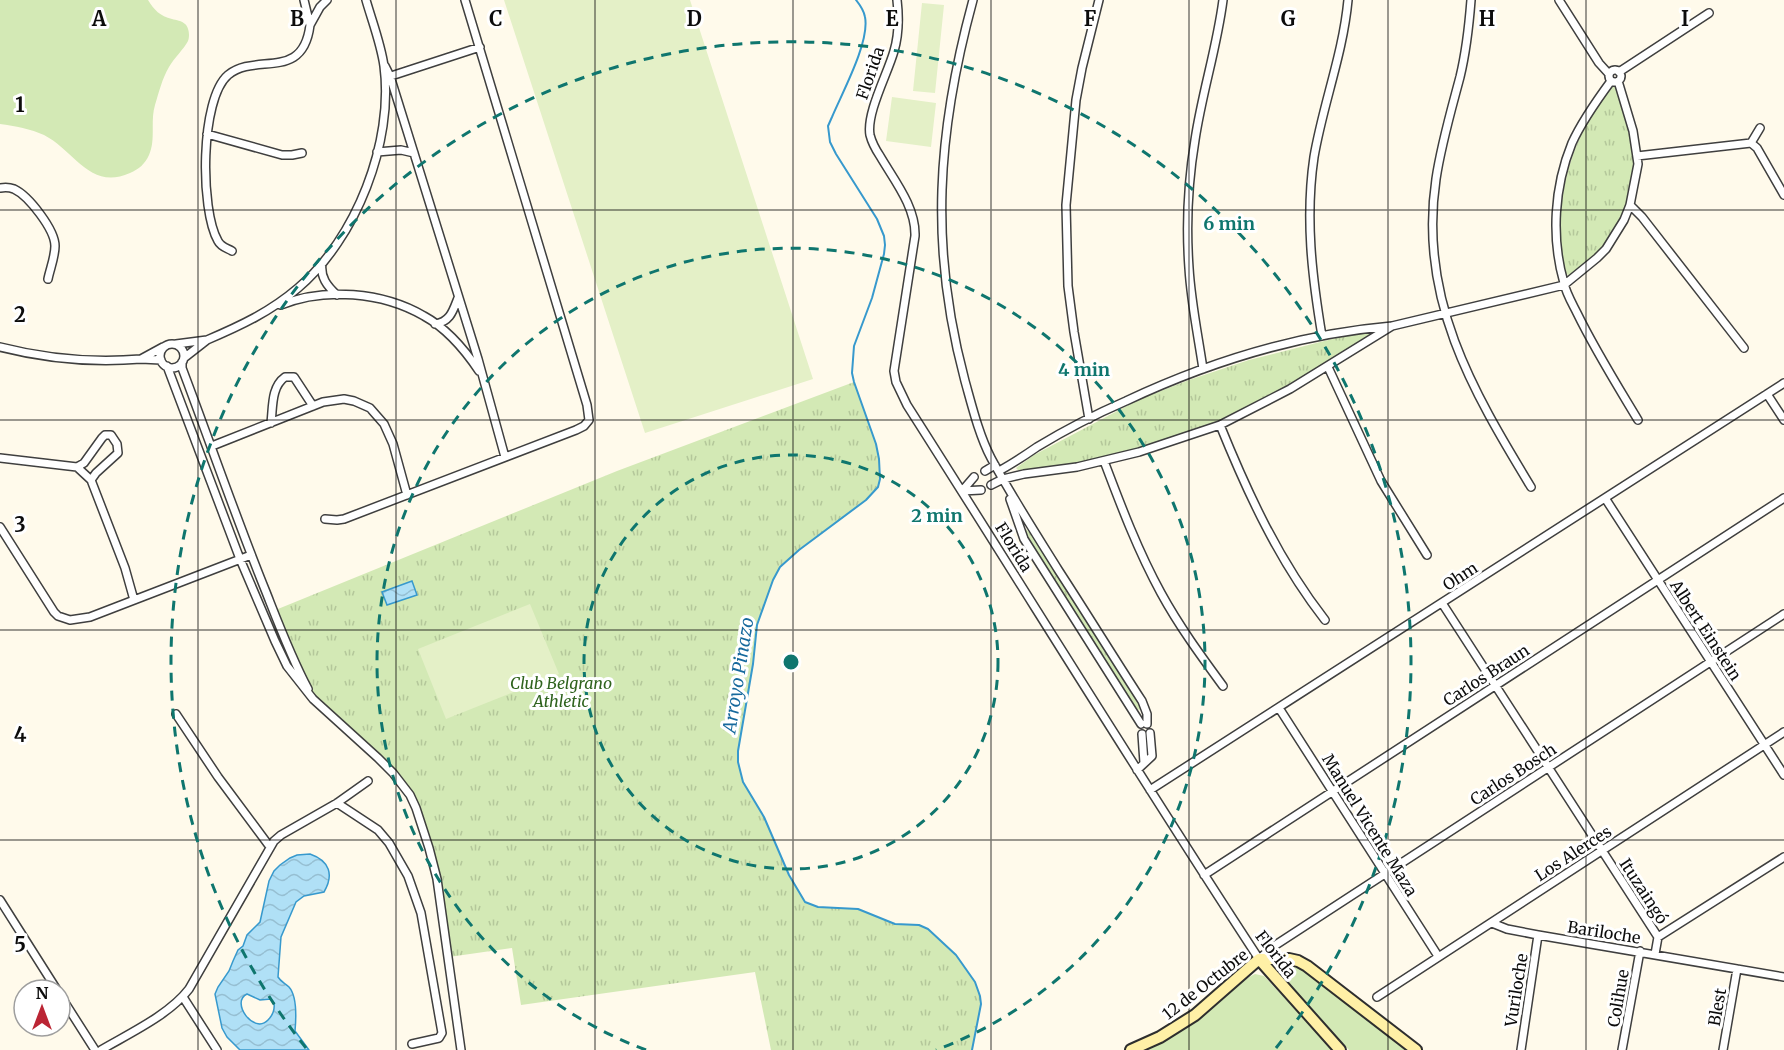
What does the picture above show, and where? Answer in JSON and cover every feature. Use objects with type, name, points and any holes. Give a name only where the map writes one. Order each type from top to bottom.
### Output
[{"type":"street","points":[[304,0],[310,25]]},
{"type":"street","points":[[232,251],[218,242],[211,224],[205,180],[207,134],[219,88],[227,76],[241,69],[273,64],[300,52],[307,41],[310,25],[320,7],[327,0]]},
{"type":"street","points":[[359,0],[367,3],[388,78],[414,153],[482,375],[505,457]]},
{"type":"street","points":[[325,519],[344,519],[505,457],[584,426],[589,416],[465,0]]},
{"type":"street","name":"Florida","points":[[897,0],[899,21],[896,42],[872,113],[870,130],[873,144],[910,209],[915,223],[915,236],[895,359],[895,377],[899,390],[1137,770],[1259,959],[1340,1050]]},
{"type":"street","points":[[973,0],[954,75],[942,177],[943,253],[960,359],[988,451],[1004,482],[1145,708],[1144,724],[1024,539],[1004,482]]},
{"type":"street","points":[[1089,419],[1068,286],[1066,205],[1076,100],[1099,0]]},
{"type":"street","points":[[1203,369],[1191,294],[1187,235],[1188,213],[1194,142],[1223,0]]},
{"type":"street","points":[[1322,336],[1312,272],[1309,231],[1312,178],[1318,138],[1342,40],[1348,0]]},
{"type":"street","points":[[1471,0],[1466,46],[1436,182],[1433,224],[1434,253],[1444,314],[1464,364],[1497,431],[1531,487]]},
{"type":"street","points":[[985,471],[997,468],[1089,419],[1161,385],[1203,369],[1271,348],[1322,336],[1392,326],[1564,285],[1590,265],[1606,249],[1624,220],[1636,179],[1637,156],[1633,131],[1613,79],[1599,63],[1559,0]]},
{"type":"street","points":[[1638,420],[1591,340],[1564,285],[1558,253],[1556,219],[1558,198],[1573,143],[1582,125],[1613,79],[1613,70],[1619,72],[1709,13]]},
{"type":"street","points":[[388,78],[480,47]]},
{"type":"street","points":[[141,359],[169,344],[207,340],[242,325],[267,311],[299,288],[322,264],[356,210],[369,180],[384,122],[388,78]]},
{"type":"street","points":[[1751,143],[1760,128]]},
{"type":"street","points":[[207,134],[282,155],[302,153]]},
{"type":"street","points":[[1637,156],[1751,143],[1757,148],[1784,195]]},
{"type":"street","points":[[377,152],[400,150],[414,153]]},
{"type":"street","points":[[0,188],[11,188],[22,195],[31,203],[50,231],[55,246],[48,279]]},
{"type":"street","points":[[1630,205],[1642,217],[1744,348]]},
{"type":"street","points":[[322,264],[324,280],[337,295]]},
{"type":"street","points":[[267,311],[303,298],[337,295],[360,296],[394,303],[412,310],[435,324],[452,338],[482,375]]},
{"type":"street","points":[[435,324],[443,323],[450,316],[458,298]]},
{"type":"street","points":[[991,485],[1024,474],[1104,461],[1172,442],[1220,425],[1260,406],[1328,367],[1392,326]]},
{"type":"street","points":[[166,366],[177,367],[207,340]]},
{"type":"street","points":[[175,344],[181,348],[182,368],[251,555],[294,663],[313,699]]},
{"type":"street","points":[[0,347],[73,360],[161,360]]},
{"type":"street","points":[[163,347],[160,353],[161,360],[166,366],[240,559],[281,654],[294,677],[313,699],[378,758],[405,789],[416,808],[437,879],[461,1050]]},
{"type":"street","points":[[1328,367],[1376,472],[1427,555]]},
{"type":"street","points":[[271,423],[276,387],[285,377],[294,377],[298,381],[313,406]]},
{"type":"street","name":"Ohm","points":[[1150,790],[1784,383]]},
{"type":"street","points":[[1767,394],[1784,420]]},
{"type":"street","points":[[212,446],[313,406],[344,399],[363,404],[378,415],[393,444],[407,495]]},
{"type":"street","points":[[1220,425],[1266,528],[1295,578],[1325,620]]},
{"type":"street","points":[[77,467],[84,464],[105,435],[111,435],[117,444],[118,453],[91,480]]},
{"type":"street","points":[[0,458],[81,469],[91,480],[125,568],[134,600]]},
{"type":"street","points":[[1104,461],[1151,575],[1196,648],[1223,686]]},
{"type":"street","points":[[962,491],[975,477]]},
{"type":"street","points":[[962,491],[981,490]]},
{"type":"street","name":"Albert Einstein","points":[[1605,498],[1784,775]]},
{"type":"street","name":"Carlos Braun","points":[[1204,875],[1784,498]]},
{"type":"street","points":[[0,527],[48,604],[58,616],[70,620],[82,619],[251,555]]},
{"type":"street","name":"Ituzaingó","points":[[1442,603],[1658,937],[1655,954]]},
{"type":"street","name":"Carlos Bosch","points":[[1259,959],[1274,946],[1784,614]]},
{"type":"street","points":[[1136,714],[1145,708]]},
{"type":"street","name":"Manuel Vicente Maza","points":[[1279,708],[1438,956]]},
{"type":"street","points":[[176,714],[218,777],[270,847]]},
{"type":"street","name":"Los Alerces","points":[[1377,997],[1784,732]]},
{"type":"street","points":[[1137,770],[1152,756],[1146,733]]},
{"type":"street","points":[[101,1050],[162,1013],[183,997],[270,847],[281,835],[337,803],[368,781]]},
{"type":"street","points":[[337,803],[378,830],[389,843],[408,876],[421,913],[442,1033],[439,1038],[412,1044]]},
{"type":"street","points":[[1658,937],[1784,857]]},
{"type":"street","points":[[0,900],[49,978]]},
{"type":"street","name":"Bariloche","points":[[1492,923],[1507,929],[1538,935],[1784,977]]},
{"type":"street","name":"Vuriloche","points":[[1521,1050],[1538,935]]},
{"type":"street","name":"Colihue","points":[[1622,1050],[1640,951]]},
{"type":"street","name":"12 de Octubre","points":[[1131,1050],[1160,1037],[1195,1015],[1259,959],[1289,959],[1307,966],[1416,1050]]},
{"type":"street","name":"Blest","points":[[1723,1050],[1737,969]]},
{"type":"street","points":[[183,997],[217,1050]]},
{"type":"street","points":[[72,1014],[95,1050]]},
{"type":"green space","points":[[0,0],[148,0],[161,14],[186,25],[189,32],[188,41],[171,64],[163,81],[154,111],[151,149],[141,166],[130,173],[116,177],[104,177],[84,167],[44,135],[0,124]]},
{"type":"green space","points":[[504,0],[690,0],[813,379],[645,433]]},
{"type":"green space","points":[[922,3],[944,5],[935,93],[913,91]]},
{"type":"green space","points":[[1613,83],[1618,86],[1630,130],[1634,156],[1633,178],[1625,213],[1608,240],[1593,257],[1570,276],[1563,272],[1560,246],[1560,221],[1568,172],[1585,126]]},
{"type":"green space","points":[[892,97],[936,103],[931,147],[886,141]]},
{"type":"green space","points":[[1368,332],[1372,334],[1371,336],[1284,390],[1216,424],[1125,453],[1080,463],[1024,471],[1016,468],[1034,455],[1140,399],[1189,380],[1249,360]]},
{"type":"green space","name":"Club Belgrano Athletic","points":[[854,382],[876,444],[880,479],[878,487],[866,500],[799,550],[780,567],[773,580],[757,625],[738,762],[743,782],[764,817],[789,875],[805,902],[818,907],[858,909],[895,924],[919,925],[928,929],[956,955],[975,982],[980,996],[981,1004],[972,1050],[771,1050],[755,972],[521,1005],[512,948],[449,957],[434,865],[405,789],[313,699],[273,611],[617,471]]},
{"type":"green space","points":[[1026,529],[1142,706],[1140,710],[1136,709],[1065,599],[1025,531]]},
{"type":"green space","points":[[530,604],[559,674],[446,719],[418,649]]},
{"type":"green space","points":[[1292,964],[1410,1050],[1349,1050],[1285,982],[1283,971]]},
{"type":"green space","points":[[1255,974],[1264,976],[1333,1050],[1143,1050],[1192,1023],[1219,1003],[1240,983]]},
{"type":"water","points":[[412,581],[417,595],[387,605],[382,592]]},
{"type":"water","points":[[310,854],[317,857],[326,865],[329,874],[324,892],[304,896],[296,902],[281,937],[278,977],[292,991],[295,1031],[309,1050],[240,1050],[227,1037],[222,1028],[215,994],[247,935],[260,922],[269,881],[274,871],[297,855]],"holes":[[[247,994],[260,1000],[271,999],[274,1003],[272,1014],[262,1024],[246,1016],[241,1004],[242,998]]]},
{"type":"waterway","name":"Arroyo Pinazo","points":[[856,0],[865,17],[863,40],[854,67],[828,126],[830,142],[836,154],[877,219],[884,236],[884,254],[872,298],[854,346],[852,373],[876,444],[880,479],[878,487],[866,500],[799,550],[780,567],[773,580],[757,625],[738,762],[743,782],[764,817],[789,875],[805,902],[818,907],[858,909],[895,924],[919,925],[928,929],[956,955],[975,982],[980,996],[981,1004],[972,1050]]}]
